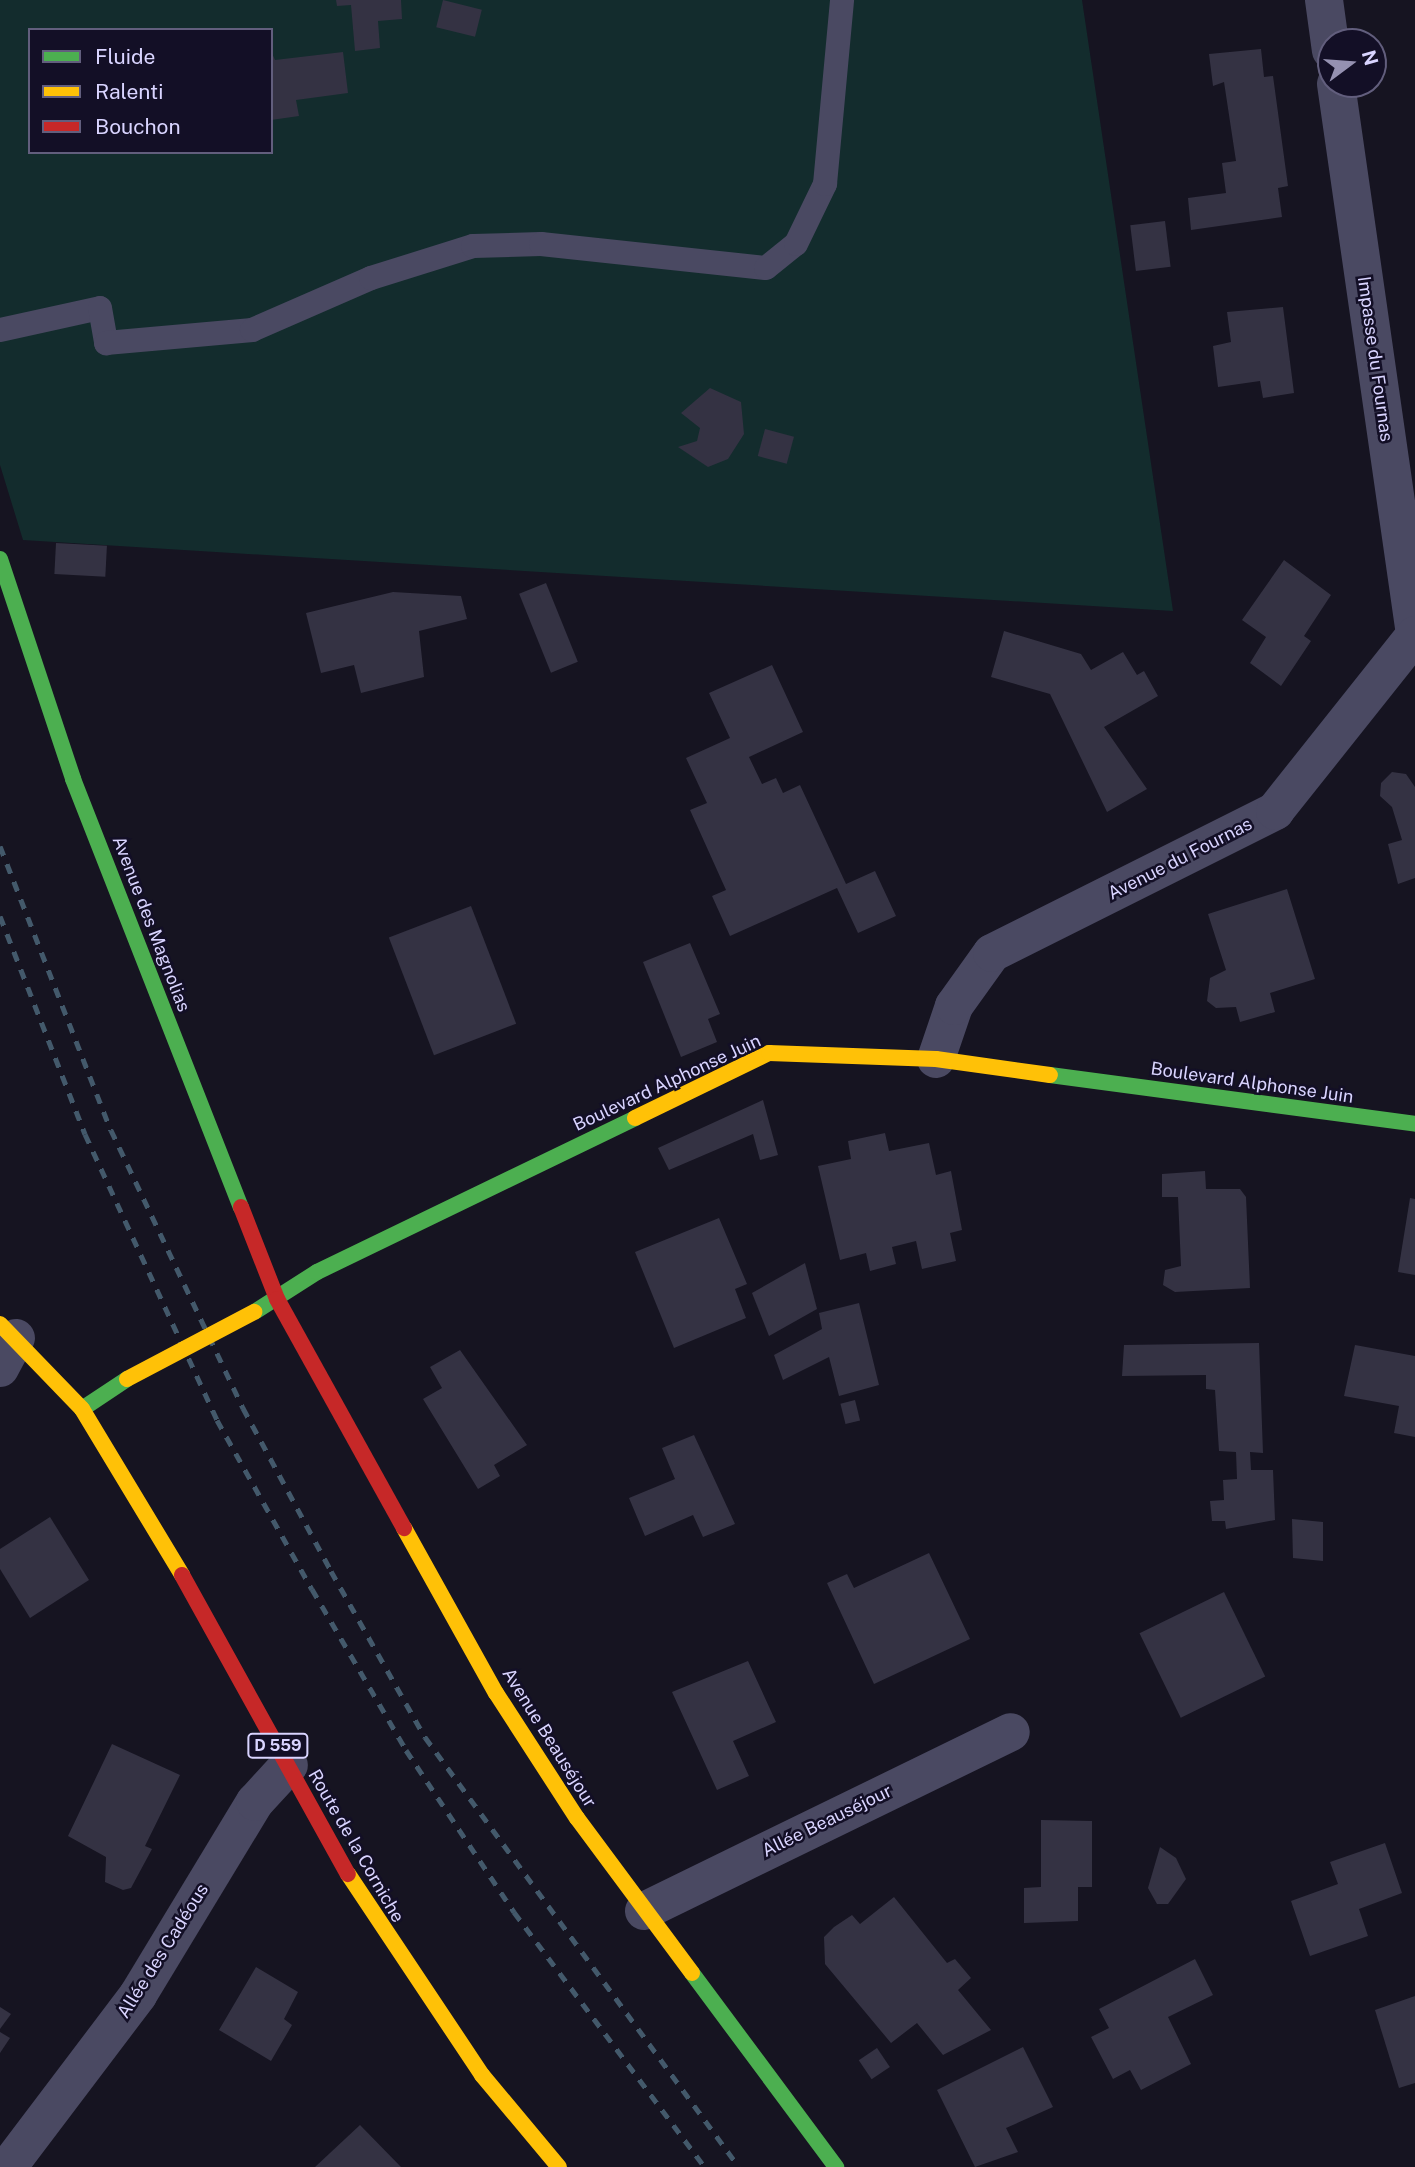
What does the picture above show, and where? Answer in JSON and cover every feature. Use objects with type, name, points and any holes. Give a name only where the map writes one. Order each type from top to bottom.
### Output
[{"type":"street","points":[[1324,0],[1328,28]]},
{"type":"street","name":"Impasse du Fournas","points":[[1338,98],[1415,634]]},
{"type":"street","name":"Avenue des Magnolias","points":[[0,559],[73,779],[277,1299]]},
{"type":"street","name":"Avenue du Fournas","points":[[936,1059],[954,1006],[992,953],[1275,811],[1415,634]]},
{"type":"street","name":"Boulevard Alphonse Juin","points":[[82,1409],[127,1379],[254,1312],[317,1272],[769,1053],[936,1059],[1415,1124]]},
{"type":"street","name":"Avenue Beauséjour","points":[[277,1299],[496,1693],[644,1911],[836,2167]]},
{"type":"street","name":"Route de la Corniche","points":[[5,1343],[82,1409],[289,1765],[373,1919],[482,2076],[559,2167]]},
{"type":"street","name":"Allée Beauséjour","points":[[644,1911],[1011,1732]]},
{"type":"street","name":"Allée des Cadéous","points":[[8,2167],[138,1996],[255,1802],[289,1765]]},
{"type":"lane","points":[[0,330],[100,308],[106,343],[252,330],[371,278],[473,246],[541,244],[766,268],[796,244],[825,184],[842,0]]},
{"type":"green space","points":[[0,0],[1082,0],[1173,611],[23,540],[0,465]]},
{"type":"building","points":[[336,0],[401,0],[402,19],[378,21],[380,48],[355,51],[351,5],[337,6]]},
{"type":"building","points":[[443,0],[482,10],[475,37],[436,27]]},
{"type":"building","points":[[1261,49],[1264,77],[1273,76],[1288,186],[1278,188],[1282,217],[1191,230],[1188,198],[1226,193],[1222,163],[1236,161],[1224,82],[1213,86],[1209,54]]},
{"type":"building","points":[[343,52],[348,93],[296,100],[299,116],[273,120],[273,56],[275,60]]},
{"type":"building","points":[[1165,221],[1171,267],[1136,271],[1130,225]]},
{"type":"building","points":[[1283,307],[1294,393],[1263,398],[1260,381],[1218,387],[1213,346],[1231,342],[1227,312]]},
{"type":"building","points":[[710,388],[741,402],[744,434],[728,459],[708,467],[678,447],[697,441],[700,428],[681,413]]},
{"type":"building","points":[[765,429],[794,437],[787,464],[758,456]]},
{"type":"building","points":[[56,543],[107,546],[105,577],[54,574]]},
{"type":"building","points":[[1284,560],[1331,595],[1304,636],[1311,641],[1281,686],[1250,663],[1266,637],[1242,620]]},
{"type":"building","points":[[546,583],[578,662],[551,673],[519,594]]},
{"type":"building","points":[[393,592],[461,596],[467,619],[419,631],[424,677],[361,693],[354,665],[321,673],[306,613]]},
{"type":"building","points":[[1004,631],[1081,654],[1091,670],[1123,652],[1137,675],[1144,671],[1158,696],[1104,727],[1147,789],[1107,812],[1050,694],[991,677]]},
{"type":"building","points":[[772,665],[803,732],[749,757],[762,784],[776,778],[783,793],[800,785],[846,884],[875,871],[896,916],[858,933],[837,888],[730,936],[712,896],[726,890],[690,810],[707,803],[686,758],[730,738],[709,693]]},
{"type":"building","points":[[1392,772],[1406,774],[1415,787],[1415,878],[1398,884],[1388,844],[1402,840],[1392,807],[1380,796],[1381,783]]},
{"type":"building","points":[[1287,889],[1315,979],[1270,993],[1275,1012],[1240,1022],[1236,1007],[1216,1008],[1207,1001],[1210,978],[1226,970],[1208,914]]},
{"type":"building","points":[[471,906],[516,1024],[434,1055],[389,938]]},
{"type":"building","points":[[690,943],[720,1014],[708,1019],[717,1042],[681,1057],[643,962]]},
{"type":"building","points":[[763,1100],[778,1155],[760,1160],[753,1134],[669,1170],[658,1148]]},
{"type":"building","points":[[885,1133],[889,1151],[929,1143],[936,1175],[951,1171],[962,1230],[950,1233],[956,1261],[922,1269],[916,1241],[892,1247],[896,1264],[870,1271],[866,1253],[840,1260],[818,1166],[851,1159],[848,1141]]},
{"type":"building","points":[[1205,1171],[1206,1189],[1240,1189],[1246,1197],[1250,1288],[1175,1292],[1163,1285],[1165,1270],[1181,1266],[1178,1197],[1162,1197],[1162,1174]]},
{"type":"building","points":[[1410,1198],[1415,1199],[1415,1275],[1398,1272]]},
{"type":"building","points":[[719,1218],[747,1284],[735,1289],[746,1318],[674,1348],[635,1252]]},
{"type":"building","points":[[805,1263],[817,1309],[769,1336],[752,1293]]},
{"type":"building","points":[[859,1303],[879,1385],[839,1396],[829,1357],[783,1380],[774,1355],[822,1329],[819,1313]]},
{"type":"building","points":[[1259,1343],[1263,1453],[1250,1452],[1251,1470],[1273,1470],[1275,1520],[1226,1529],[1225,1521],[1212,1521],[1210,1501],[1224,1500],[1223,1480],[1237,1479],[1236,1452],[1219,1451],[1215,1390],[1206,1389],[1206,1375],[1122,1376],[1124,1345]]},
{"type":"building","points":[[1355,1345],[1415,1356],[1415,1437],[1394,1433],[1399,1406],[1344,1396]]},
{"type":"building","points":[[460,1350],[527,1445],[494,1465],[500,1476],[478,1489],[423,1399],[442,1388],[430,1367]]},
{"type":"building","points":[[855,1400],[860,1420],[846,1424],[840,1404]]},
{"type":"building","points":[[694,1435],[735,1524],[703,1537],[693,1515],[645,1536],[629,1498],[675,1479],[662,1448]]},
{"type":"building","points":[[50,1517],[89,1580],[30,1618],[0,1569],[0,1549]]},
{"type":"building","points":[[1292,1519],[1323,1522],[1323,1561],[1293,1558]]},
{"type":"building","points":[[929,1553],[970,1639],[874,1684],[827,1583],[847,1574],[854,1588]]},
{"type":"building","points":[[1224,1592],[1265,1676],[1181,1718],[1140,1633]]},
{"type":"building","points":[[748,1661],[776,1722],[733,1741],[749,1776],[717,1790],[672,1692]]},
{"type":"building","points":[[112,1744],[180,1775],[145,1846],[152,1849],[131,1888],[123,1890],[105,1882],[106,1857],[68,1836]]},
{"type":"building","points":[[1041,1820],[1092,1821],[1092,1887],[1078,1887],[1078,1921],[1024,1923],[1024,1888],[1041,1887]]},
{"type":"building","points":[[1385,1843],[1402,1893],[1359,1909],[1368,1936],[1310,1956],[1291,1901],[1338,1884],[1330,1862]]},
{"type":"building","points":[[1160,1847],[1176,1858],[1186,1879],[1168,1904],[1157,1904],[1148,1888]]},
{"type":"building","points":[[894,1897],[947,1963],[955,1959],[971,1978],[958,1990],[991,2030],[943,2055],[917,2023],[891,2043],[825,1964],[824,1937],[834,1927],[852,1915],[860,1924]]},
{"type":"building","points":[[1195,1959],[1213,1995],[1168,2017],[1191,2064],[1141,2090],[1130,2070],[1113,2079],[1091,2037],[1109,2028],[1099,2009]]},
{"type":"building","points":[[256,1967],[298,1992],[284,2019],[292,2025],[271,2061],[219,2030]]},
{"type":"building","points":[[1415,1996],[1415,2083],[1399,2088],[1375,2010]]},
{"type":"building","points":[[0,2007],[11,2014],[0,2029]]},
{"type":"building","points":[[0,2032],[10,2038],[0,2053]]},
{"type":"building","points":[[1023,2047],[1053,2107],[1006,2128],[1018,2152],[975,2167],[937,2090]]},
{"type":"building","points":[[877,2048],[890,2067],[872,2079],[859,2060]]},
{"type":"building","points":[[360,2125],[401,2167],[315,2167]]},
{"type":"railway","points":[[0,846],[111,1130],[243,1408],[331,1571],[425,1737],[739,2167]]},
{"type":"railway","points":[[0,916],[85,1134],[217,1420],[312,1589],[406,1750],[514,1912],[705,2167]]},
{"type":"traffic: fast","points":[[0,559],[73,779],[241,1207]]},
{"type":"traffic: fast","points":[[1050,1075],[1415,1124]]},
{"type":"traffic: fast","points":[[256,1311],[317,1272],[635,1118]]},
{"type":"traffic: fast","points":[[82,1409],[127,1379]]},
{"type":"traffic: fast","points":[[692,1973],[836,2167]]},
{"type":"traffic: slow","points":[[635,1118],[769,1053],[936,1059],[1050,1075]]},
{"type":"traffic: slow","points":[[127,1379],[254,1312]]},
{"type":"traffic: slow","points":[[0,1324],[82,1409],[182,1575]]},
{"type":"traffic: slow","points":[[404,1528],[496,1693],[577,1818],[692,1973]]},
{"type":"traffic: slow","points":[[348,1874],[482,2075],[559,2167]]},
{"type":"traffic: jam","points":[[241,1207],[277,1299],[404,1528]]},
{"type":"traffic: jam","points":[[182,1575],[348,1874]]}]
